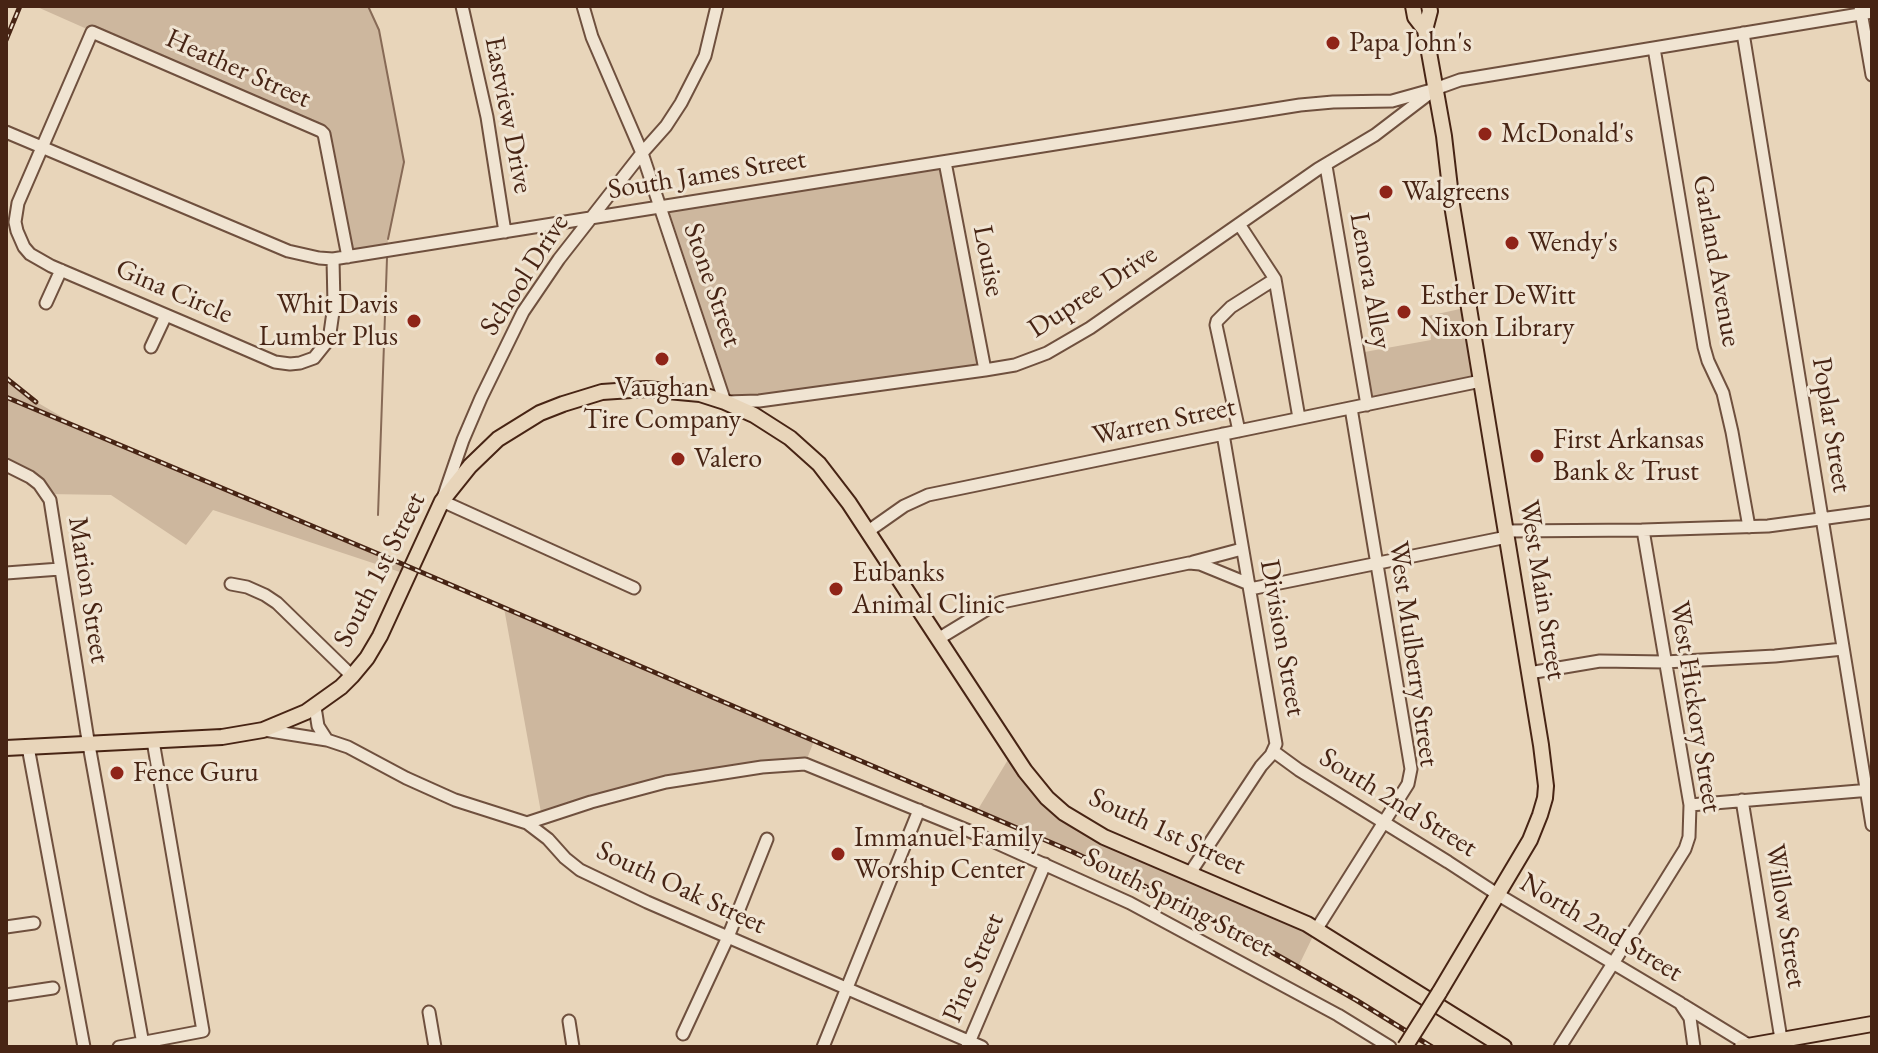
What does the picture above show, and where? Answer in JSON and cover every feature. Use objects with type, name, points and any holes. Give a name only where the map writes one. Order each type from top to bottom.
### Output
[{"type":"main road","name":"West Main Street","points":[[1413,6],[1415,17],[1425,30]]},
{"type":"main road","name":"West Main Street","points":[[1405,1047],[1530,840],[1545,798],[1546,786],[1425,30],[1429,6]]},
{"type":"main road","name":"South 1st Street","points":[[6,748],[222,737],[263,730],[292,719],[315,707],[352,676],[367,658],[442,501],[470,466],[498,439],[529,419],[602,392],[632,389],[700,394],[754,415],[800,445],[835,483],[1012,753],[1047,798],[1064,813],[1093,832],[1286,914],[1504,1047]]},
{"type":"main road","points":[[1746,1046],[1872,1024]]},
{"type":"street","name":"Eastview Drive","points":[[462,6],[487,117],[505,232]]},
{"type":"street","name":"Stone Street","points":[[583,6],[592,37],[642,153],[725,402]]},
{"type":"street","name":"School Drive","points":[[442,501],[463,440],[519,319],[540,285],[681,103],[700,67],[717,6]]},
{"type":"street","name":"South James Street","points":[[6,132],[288,251],[333,259],[1300,105],[1392,101],[1460,80],[1864,11]]},
{"type":"street","points":[[1864,11],[1872,75]]},
{"type":"street","name":"Heather Street","points":[[92,32],[321,131],[348,257]]},
{"type":"street","name":"Gina Circle","points":[[92,32],[18,203],[17,231],[30,254],[275,362],[290,364],[308,361],[321,351],[330,333],[334,305],[333,259]]},
{"type":"street","name":"Poplar Street","points":[[1743,33],[1843,649],[1869,790],[1872,825]]},
{"type":"street","name":"Garland Avenue","points":[[1654,48],[1704,347],[1723,393],[1749,527]]},
{"type":"street","name":"Dupree Drive","points":[[725,402],[759,401],[985,370],[1031,360],[1066,344],[1239,224],[1375,135],[1435,89]]},
{"type":"street","name":"Louise","points":[[945,162],[985,370]]},
{"type":"street","name":"Lenora Alley","points":[[1326,166],[1367,405]]},
{"type":"street","points":[[1239,224],[1275,279],[1299,418]]},
{"type":"street","points":[[46,303],[61,270]]},
{"type":"street","points":[[1239,431],[1216,325],[1231,307],[1275,279]]},
{"type":"street","points":[[151,347],[166,315]]},
{"type":"street","name":"Warren Street","points":[[867,532],[904,506],[928,495],[1481,381]]},
{"type":"street","name":"West Mulberry Street","points":[[1316,930],[1408,784],[1411,769],[1351,408]]},
{"type":"street","name":"Division Street","points":[[1190,873],[1276,744],[1223,434]]},
{"type":"street","name":"Marion Street","points":[[6,465],[30,477],[50,500],[89,744],[143,1044]]},
{"type":"street","points":[[442,501],[634,588]]},
{"type":"street","points":[[1189,563],[1200,564],[1249,587],[1507,534],[1749,527],[1872,512]]},
{"type":"street","name":"West Hickory Street","points":[[1560,1047],[1685,849],[1690,827],[1690,805],[1643,530]]},
{"type":"street","points":[[938,639],[1002,602],[1242,549]]},
{"type":"street","points":[[6,573],[60,569]]},
{"type":"street","points":[[231,584],[255,590],[277,603],[352,676]]},
{"type":"street","points":[[1529,673],[1600,661],[1665,662],[1843,649]]},
{"type":"street","points":[[315,707],[318,726],[327,740]]},
{"type":"street","name":"South Oak Street","points":[[263,730],[327,740],[348,747],[462,803],[527,823],[580,870],[968,1044],[982,1047]]},
{"type":"street","points":[[119,1047],[203,1031],[153,741]]},
{"type":"street","points":[[28,747],[84,1047]]},
{"type":"street","name":"South 2nd Street","points":[[1273,751],[1497,894]]},
{"type":"street","name":"South Spring Street","points":[[527,823],[666,782],[762,767],[805,764],[919,810],[1130,903],[1338,1015],[1388,1046]]},
{"type":"street","points":[[1690,805],[1869,790]]},
{"type":"street","name":"Willow Street","points":[[1742,800],[1781,1039]]},
{"type":"street","points":[[823,1047],[919,810]]},
{"type":"street","points":[[683,1034],[728,937],[767,839]]},
{"type":"street","name":"Pine Street","points":[[968,1044],[1045,864]]},
{"type":"street","name":"North 2nd Street","points":[[1497,894],[1680,1003],[1690,1018],[1694,1047]]},
{"type":"street","points":[[6,927],[34,923]]},
{"type":"street","points":[[6,995],[53,988]]},
{"type":"street","points":[[1680,1003],[1746,1046]]},
{"type":"street","points":[[429,1012],[435,1047]]},
{"type":"street","points":[[569,1021],[573,1047]]},
{"type":"shaded area","points":[[35,6],[368,6],[379,30],[404,162],[387,252],[348,257],[324,134]]},
{"type":"shaded area","points":[[945,162],[985,370],[725,402],[660,206]]},
{"type":"shaded area","points":[[1469,307],[1481,381],[1368,405],[1359,353],[1431,340],[1428,316]]},
{"type":"shaded area","points":[[6,378],[28,397],[91,434],[411,570],[409,575],[213,510],[186,545],[111,495],[47,494],[6,465]]},
{"type":"shaded area","points":[[504,608],[814,741],[805,764],[666,782],[542,818]]},
{"type":"shaded area","points":[[1012,753],[1064,813],[1316,930],[1298,967],[1130,878],[977,811]]},
{"type":"waterway","points":[[368,6],[379,30],[404,162],[388,239]]},
{"type":"waterway","points":[[378,515],[387,258]]},
{"type":"railway","points":[[6,40],[20,6]]},
{"type":"railway","points":[[6,378],[36,402]]},
{"type":"railway","points":[[6,397],[1073,852],[1242,935],[1432,1047]]},
{"type":"place","name":"Papa John's","points":[[1333,43]]},
{"type":"place","name":"McDonald's","points":[[1485,134]]},
{"type":"place","name":"Walgreens","points":[[1386,192]]},
{"type":"place","name":"Wendy's","points":[[1512,243]]},
{"type":"place","name":"Esther DeWitt Nixon Library","points":[[1404,312]]},
{"type":"place","name":"Whit Davis Lumber Plus","points":[[414,321]]},
{"type":"place","name":"Vaughan Tire Company","points":[[662,359]]},
{"type":"place","name":"First Arkansas Bank & Trust","points":[[1537,456]]},
{"type":"place","name":"Valero","points":[[678,459]]},
{"type":"place","name":"Eubanks Animal Clinic","points":[[836,589]]},
{"type":"place","name":"Fence Guru","points":[[117,773]]},
{"type":"place","name":"Immanuel Family Worship Center","points":[[838,854]]}]
